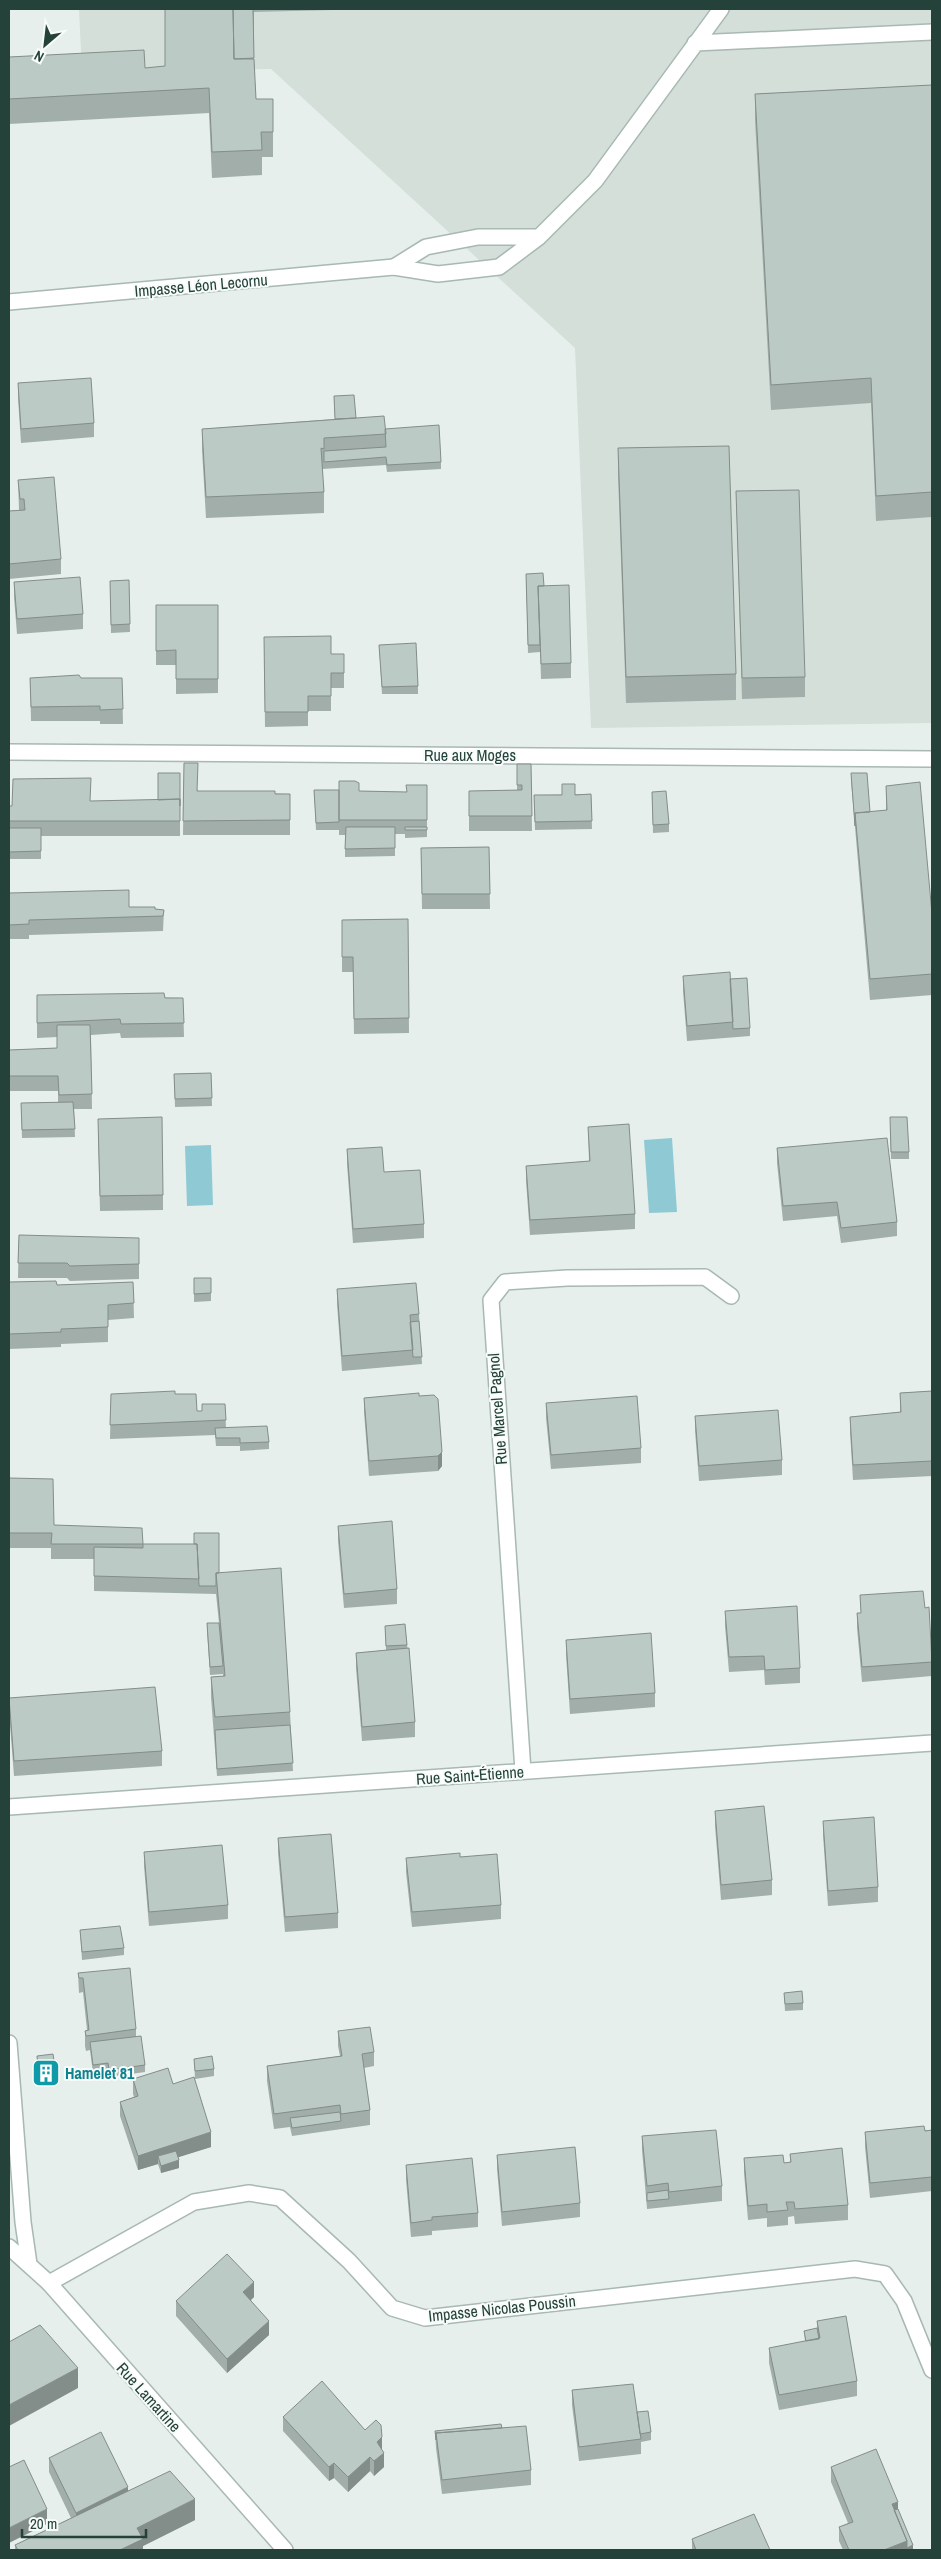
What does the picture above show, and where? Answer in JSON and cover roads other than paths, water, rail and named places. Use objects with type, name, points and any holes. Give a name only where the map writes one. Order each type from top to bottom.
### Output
[{"type":"street","points":[[394,267],[438,274],[499,267],[540,237],[595,181],[721,9]]},
{"type":"street","points":[[695,44],[932,32]]},
{"type":"street","points":[[394,267],[426,247],[478,238],[540,237]]},
{"type":"street","name":"Impasse Léon Lecornu","points":[[9,302],[394,267]]},
{"type":"street","name":"Rue aux Moges","points":[[9,752],[932,759]]},
{"type":"street","name":"Rue Marcel Pagnol","points":[[523,1771],[491,1300],[505,1282],[567,1278],[705,1277],[730,1296]]},
{"type":"street","name":"Rue Saint-Étienne","points":[[9,1807],[932,1743]]},
{"type":"street","points":[[9,2043],[23,2222],[29,2264]]},
{"type":"street","name":"Impasse Nicolas Poussin","points":[[49,2283],[194,2202],[249,2193],[280,2198],[349,2261],[392,2308],[425,2318],[855,2268],[884,2274],[904,2302],[932,2370]]},
{"type":"street","name":"Rue Lamartine","points":[[9,2247],[49,2283],[285,2550]]},
{"type":"water","points":[[672,1138],[677,1212],[649,1213],[644,1140]]},
{"type":"water","points":[[211,1145],[213,1205],[187,1206],[185,1146]]},
{"type":"place","name":"Hamelet 81","points":[[46,2073]]}]
